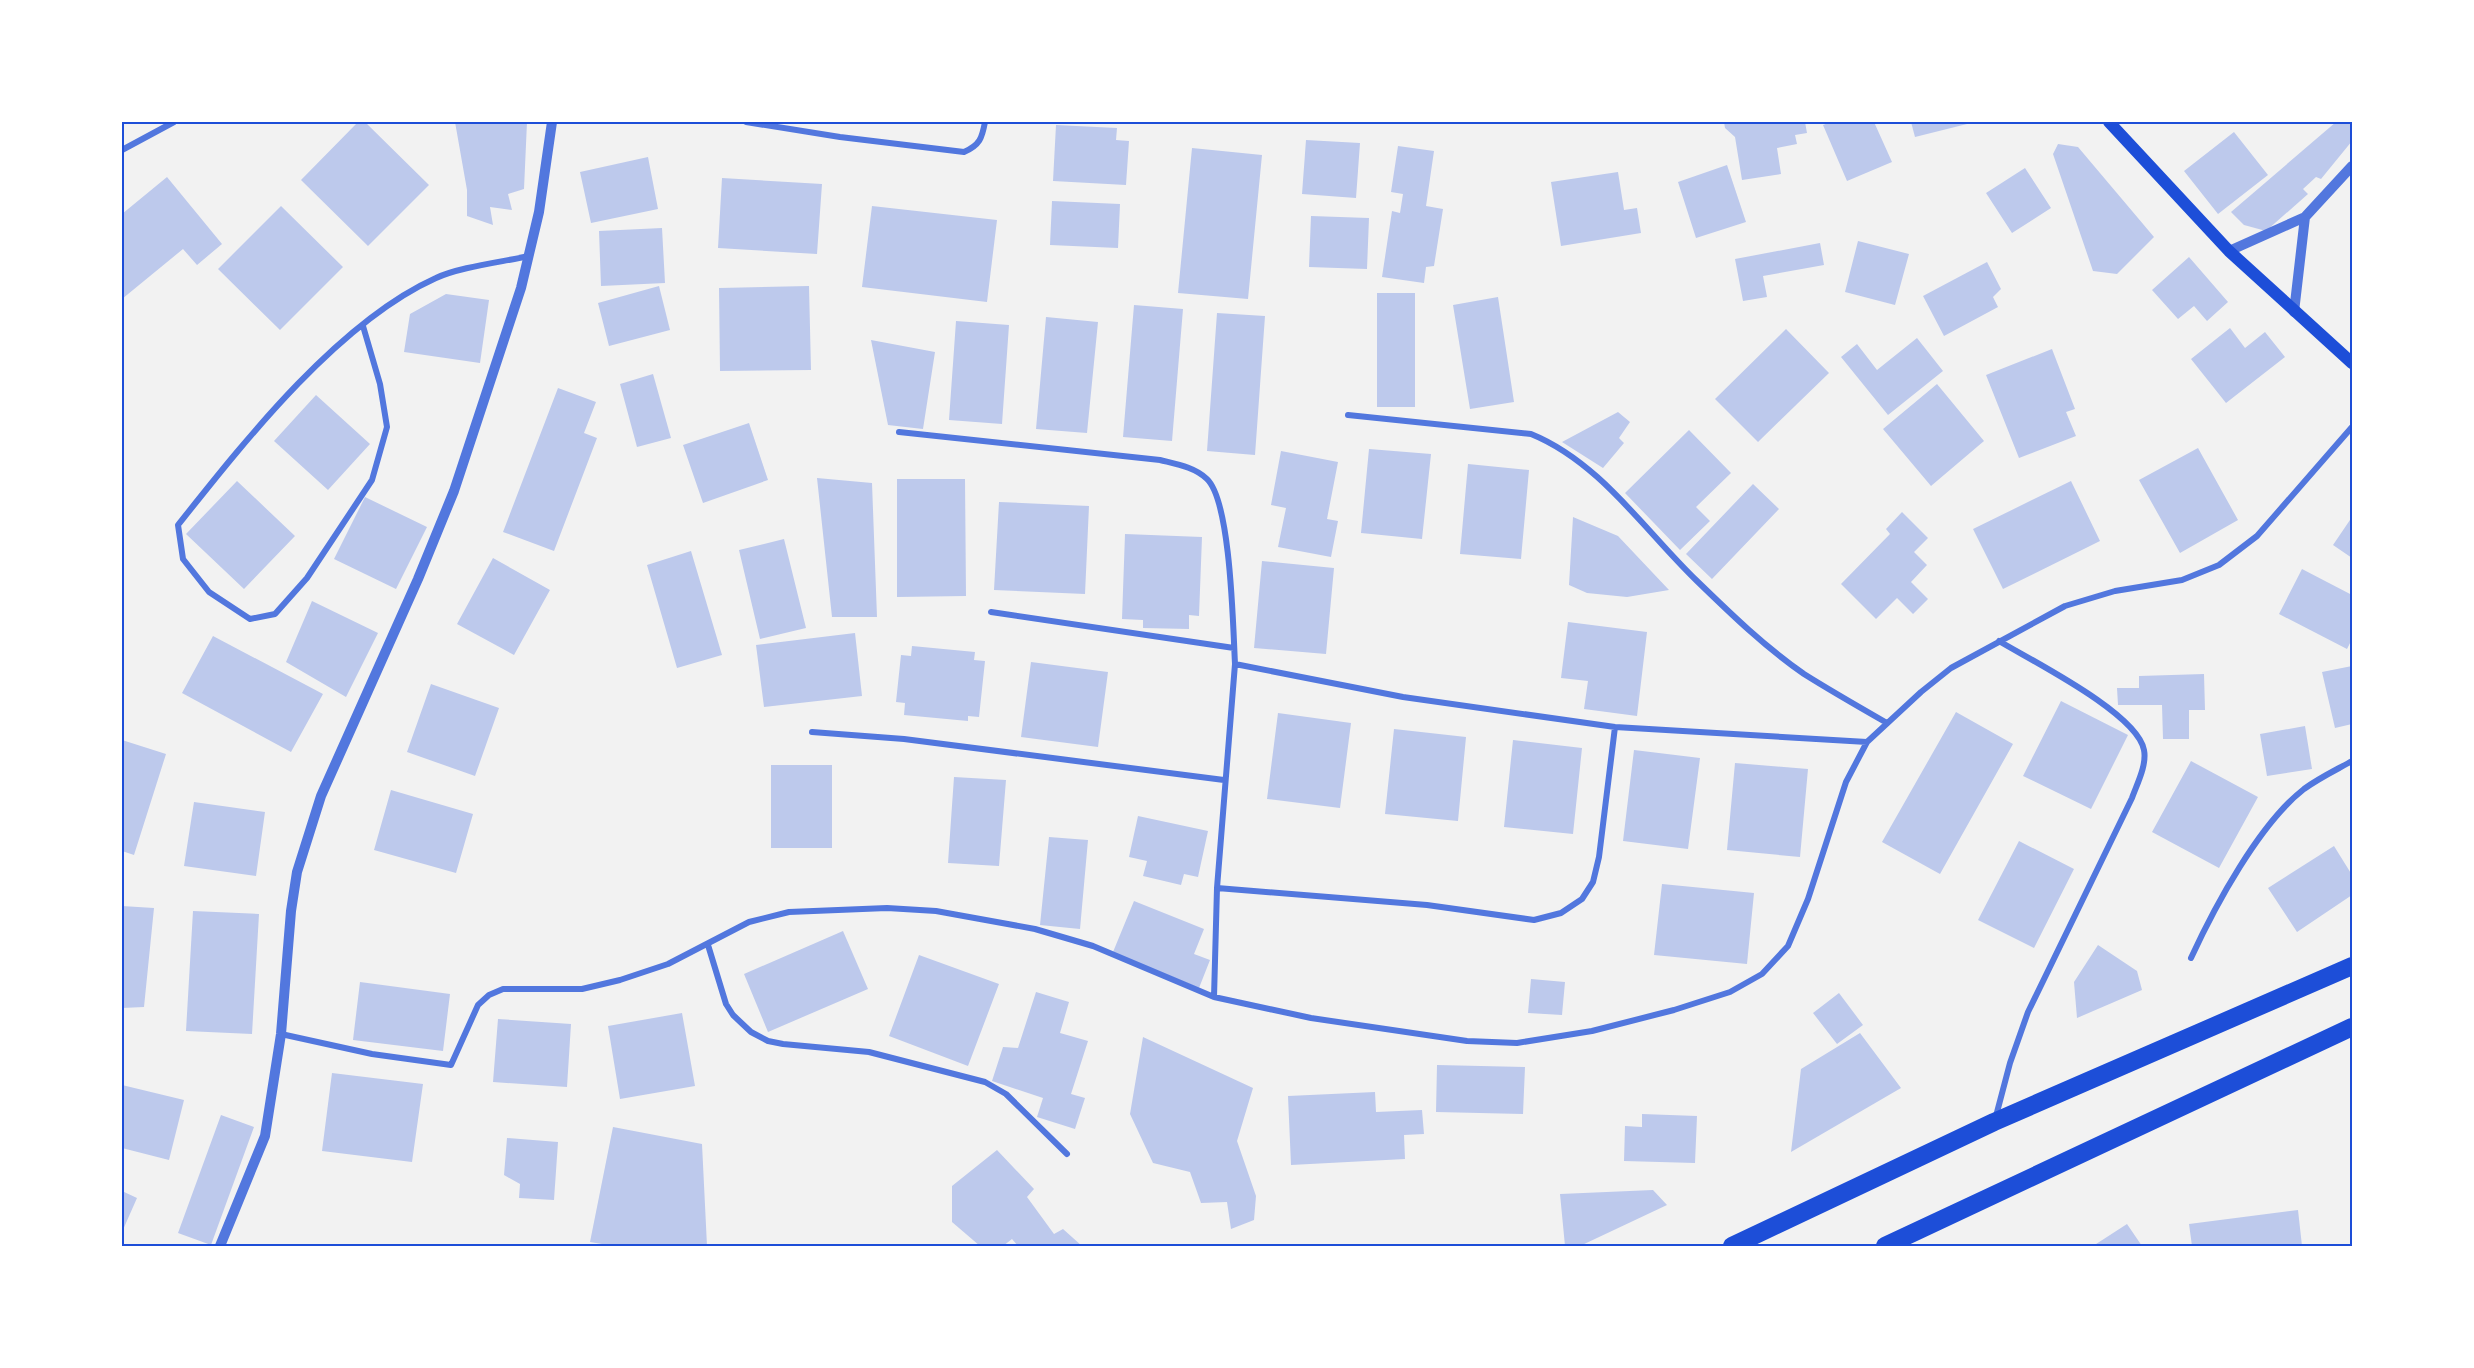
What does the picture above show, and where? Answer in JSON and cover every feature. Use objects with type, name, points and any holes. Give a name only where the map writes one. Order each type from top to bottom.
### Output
[{"type":"highway","points":[[1732,1246],[1994,1122],[2352,966]]},
{"type":"highway","points":[[1885,1246],[2352,1026]]},
{"type":"main road","points":[[2109,122],[2229,251],[2352,363]]},
{"type":"street","points":[[122,150],[174,122]]},
{"type":"street","points":[[220,1246],[265,1136],[281,1034],[296,882],[321,796],[413,590],[453,491],[521,288],[539,212],[552,122]]},
{"type":"street","points":[[746,122],[840,137],[964,152],[976,147],[982,138],[985,122]]},
{"type":"street","points":[[2229,251],[2305,217],[2352,166]]},
{"type":"street","points":[[2294,312],[2305,217]]},
{"type":"street","points":[[363,326],[380,384],[387,427],[372,480],[344,526],[307,578],[275,614],[250,619],[209,592],[183,559],[178,525],[271,413],[336,347],[363,326],[394,302],[437,277],[529,256]]},
{"type":"street","points":[[1348,415],[1531,434],[1553,443],[1597,477],[1695,580],[1763,642],[1805,674],[1887,723]]},
{"type":"street","points":[[281,1034],[372,1054],[451,1065],[478,1005],[489,995],[503,989],[582,989],[668,964],[749,922],[789,912],[887,908],[936,911],[1035,929],[1093,946],[1214,997],[1311,1018],[1467,1041],[1517,1043],[1592,1031],[1674,1010],[1730,992],[1762,974],[1788,946],[1808,899],[1846,782],[1867,742],[1887,723],[1951,668],[2065,606],[2115,591],[2182,580],[2219,565],[2257,536],[2352,427]]},
{"type":"street","points":[[899,432],[1160,460],[1189,468],[1208,479],[1222,512],[1235,664],[1217,888],[1214,997]]},
{"type":"street","points":[[992,612],[1234,648]]},
{"type":"street","points":[[1994,1122],[2010,1064],[2028,1012],[2132,798],[2142,769],[2144,750],[2136,731],[2113,711],[1999,641]]},
{"type":"street","points":[[1235,664],[1403,697],[1615,727],[1867,742]]},
{"type":"street","points":[[1217,888],[1427,905],[1534,920],[1561,913],[1582,899],[1593,882],[1599,857],[1615,727]]},
{"type":"street","points":[[812,732],[904,739],[1224,780]]},
{"type":"street","points":[[2191,958],[2208,921],[2274,820],[2305,789],[2352,761]]},
{"type":"street","points":[[708,945],[726,1004],[737,1020],[751,1032],[768,1041],[869,1052],[985,1082],[1006,1094],[1067,1154]]},
{"type":"building","points":[[358,122],[365,122],[429,185],[368,246],[301,180]]},
{"type":"building","points":[[455,122],[527,122],[524,189],[508,194],[512,210],[490,207],[493,225],[467,216],[467,190]]},
{"type":"building","points":[[1724,122],[1805,122],[1807,133],[1795,135],[1797,144],[1777,148],[1781,174],[1742,180],[1735,137],[1725,128]]},
{"type":"building","points":[[1831,122],[1874,122],[1892,162],[1847,181],[1823,125]]},
{"type":"building","points":[[1911,122],[1975,122],[1915,137]]},
{"type":"building","points":[[2336,122],[2352,122],[2352,141],[2321,179],[2316,177],[2303,189],[2308,194],[2266,231],[2244,225],[2231,212]]},
{"type":"building","points":[[1056,125],[1117,128],[1116,140],[1129,141],[1126,185],[1053,181]]},
{"type":"building","points":[[2234,132],[2268,175],[2218,214],[2184,171]]},
{"type":"building","points":[[1306,140],[1360,143],[1356,198],[1302,194]]},
{"type":"building","points":[[2058,144],[2078,147],[2154,237],[2117,274],[2093,271],[2053,154]]},
{"type":"building","points":[[1398,146],[1434,151],[1426,206],[1443,209],[1434,266],[1426,267],[1424,283],[1382,277],[1392,211],[1400,213],[1403,194],[1391,192]]},
{"type":"building","points":[[1192,148],[1262,155],[1248,299],[1178,293]]},
{"type":"building","points":[[648,157],[658,209],[591,223],[580,172]]},
{"type":"building","points":[[1727,165],[1746,222],[1696,238],[1678,182]]},
{"type":"building","points":[[2025,168],[2051,208],[2012,233],[1986,193]]},
{"type":"building","points":[[1618,172],[1624,210],[1637,208],[1641,233],[1561,246],[1551,182]]},
{"type":"building","points":[[167,177],[222,244],[197,265],[183,249],[122,299],[122,214]]},
{"type":"building","points":[[722,178],[822,184],[817,254],[718,248]]},
{"type":"building","points":[[1052,201],[1120,204],[1118,248],[1050,245]]},
{"type":"building","points":[[281,206],[343,267],[280,330],[218,269]]},
{"type":"building","points":[[872,206],[997,220],[987,302],[862,287]]},
{"type":"building","points":[[1311,216],[1369,218],[1367,269],[1309,267]]},
{"type":"building","points":[[662,228],[665,283],[601,286],[599,231]]},
{"type":"building","points":[[1858,241],[1909,254],[1895,305],[1845,292]]},
{"type":"building","points":[[1820,243],[1824,265],[1763,276],[1767,297],[1743,301],[1735,259]]},
{"type":"building","points":[[2189,257],[2228,302],[2207,321],[2194,306],[2178,319],[2152,290]]},
{"type":"building","points":[[1987,262],[2001,289],[1993,297],[1998,307],[1944,336],[1923,296]]},
{"type":"building","points":[[659,286],[670,330],[609,346],[598,303]]},
{"type":"building","points":[[809,286],[811,370],[720,371],[719,288]]},
{"type":"building","points":[[1377,293],[1415,293],[1415,407],[1377,407]]},
{"type":"building","points":[[446,294],[489,300],[480,363],[404,352],[410,314]]},
{"type":"building","points":[[1498,297],[1514,402],[1470,409],[1453,305]]},
{"type":"building","points":[[1134,305],[1183,309],[1172,441],[1123,437]]},
{"type":"building","points":[[1217,313],[1265,316],[1255,455],[1207,451]]},
{"type":"building","points":[[1046,317],[1098,322],[1087,433],[1036,429]]},
{"type":"building","points":[[956,321],[1009,325],[1002,424],[949,420]]},
{"type":"building","points":[[2230,328],[2245,348],[2265,332],[2285,357],[2226,403],[2191,359]]},
{"type":"building","points":[[1786,329],[1829,373],[1758,442],[1715,399]]},
{"type":"building","points":[[1917,338],[1943,371],[1888,415],[1841,357],[1857,344],[1877,370]]},
{"type":"building","points":[[871,340],[935,352],[923,429],[888,425]]},
{"type":"building","points":[[2052,349],[2075,409],[2066,412],[2076,436],[2019,458],[1986,375]]},
{"type":"building","points":[[653,374],[671,438],[637,447],[620,384]]},
{"type":"building","points":[[1937,384],[1984,441],[1931,486],[1883,429]]},
{"type":"building","points":[[558,388],[596,402],[584,433],[597,438],[554,551],[503,532]]},
{"type":"building","points":[[316,395],[370,444],[328,490],[274,441]]},
{"type":"building","points":[[1618,412],[1630,422],[1619,438],[1624,443],[1603,468],[1562,442]]},
{"type":"building","points":[[749,423],[768,480],[703,503],[683,445]]},
{"type":"building","points":[[1689,430],[1731,473],[1696,507],[1710,521],[1680,550],[1625,493]]},
{"type":"building","points":[[2198,448],[2238,520],[2180,553],[2139,480]]},
{"type":"building","points":[[1369,449],[1431,454],[1422,539],[1361,533]]},
{"type":"building","points":[[1281,451],[1338,462],[1327,519],[1338,521],[1331,557],[1278,547],[1286,508],[1271,505]]},
{"type":"building","points":[[1468,464],[1529,470],[1521,559],[1460,554]]},
{"type":"building","points":[[817,478],[872,483],[877,617],[832,617]]},
{"type":"building","points":[[897,479],[965,479],[966,596],[897,597]]},
{"type":"building","points":[[237,481],[295,536],[244,589],[186,534]]},
{"type":"building","points":[[2071,481],[2100,541],[2003,589],[1973,529]]},
{"type":"building","points":[[1753,484],[1779,509],[1712,579],[1686,554]]},
{"type":"building","points":[[365,497],[427,527],[396,589],[334,559]]},
{"type":"building","points":[[999,502],[1089,506],[1085,594],[994,590]]},
{"type":"building","points":[[1902,512],[1928,538],[1914,552],[1927,565],[1911,582],[1928,599],[1913,614],[1897,598],[1876,619],[1841,584],[1890,534],[1886,529]]},
{"type":"building","points":[[1573,517],[1618,536],[1669,590],[1627,597],[1587,593],[1569,585]]},
{"type":"building","points":[[2352,517],[2352,558],[2333,545]]},
{"type":"building","points":[[1125,534],[1202,537],[1199,616],[1189,615],[1189,629],[1143,628],[1143,620],[1122,619]]},
{"type":"building","points":[[784,539],[806,628],[760,639],[739,550]]},
{"type":"building","points":[[691,551],[722,655],[677,668],[647,565]]},
{"type":"building","points":[[493,558],[550,590],[514,655],[457,624]]},
{"type":"building","points":[[1262,561],[1334,568],[1326,654],[1254,648]]},
{"type":"building","points":[[2302,569],[2352,595],[2352,639],[2347,649],[2279,614]]},
{"type":"building","points":[[312,601],[378,633],[346,697],[286,662]]},
{"type":"building","points":[[1568,622],[1647,632],[1637,716],[1584,709],[1588,681],[1561,678]]},
{"type":"building","points":[[855,633],[862,696],[764,707],[756,645]]},
{"type":"building","points":[[213,636],[323,694],[291,752],[182,693]]},
{"type":"building","points":[[912,646],[975,652],[974,660],[985,661],[979,717],[968,716],[968,721],[904,715],[905,703],[896,702],[901,655],[911,656]]},
{"type":"building","points":[[1031,662],[1108,672],[1098,747],[1021,737]]},
{"type":"building","points":[[2352,666],[2352,724],[2335,728],[2322,672]]},
{"type":"building","points":[[2204,674],[2205,710],[2189,710],[2189,739],[2163,739],[2162,705],[2118,705],[2117,688],[2139,688],[2139,676]]},
{"type":"building","points":[[431,684],[499,708],[475,776],[407,752]]},
{"type":"building","points":[[2061,701],[2128,735],[2091,809],[2023,776]]},
{"type":"building","points":[[1956,712],[2013,744],[1940,874],[1882,842]]},
{"type":"building","points":[[1278,713],[1351,723],[1340,808],[1267,799]]},
{"type":"building","points":[[2305,726],[2312,769],[2267,776],[2260,734]]},
{"type":"building","points":[[1394,729],[1466,737],[1458,821],[1385,814]]},
{"type":"building","points":[[122,740],[166,754],[134,855],[122,851]]},
{"type":"building","points":[[1513,740],[1582,748],[1573,834],[1504,827]]},
{"type":"building","points":[[1634,750],[1700,758],[1688,849],[1623,841]]},
{"type":"building","points":[[2191,761],[2258,797],[2219,868],[2152,832]]},
{"type":"building","points":[[1735,763],[1808,769],[1800,857],[1727,850]]},
{"type":"building","points":[[771,765],[832,765],[832,848],[771,848]]},
{"type":"building","points":[[954,777],[1006,780],[999,866],[948,863]]},
{"type":"building","points":[[391,790],[473,814],[456,873],[374,850]]},
{"type":"building","points":[[194,802],[265,812],[256,876],[184,866]]},
{"type":"building","points":[[1138,816],[1208,831],[1198,877],[1184,874],[1181,885],[1143,876],[1147,861],[1129,857]]},
{"type":"building","points":[[1049,837],[1088,840],[1080,929],[1040,925]]},
{"type":"building","points":[[2019,841],[2074,869],[2034,948],[1978,920]]},
{"type":"building","points":[[2334,846],[2352,875],[2352,895],[2297,932],[2268,888]]},
{"type":"building","points":[[1662,884],[1754,893],[1747,964],[1654,955]]},
{"type":"building","points":[[1134,901],[1204,929],[1194,954],[1210,960],[1199,988],[1113,952]]},
{"type":"building","points":[[122,906],[154,908],[144,1007],[122,1008]]},
{"type":"building","points":[[193,911],[259,914],[252,1034],[186,1031]]},
{"type":"building","points":[[843,931],[868,989],[768,1032],[744,974]]},
{"type":"building","points":[[2098,945],[2137,971],[2142,990],[2077,1018],[2074,982]]},
{"type":"building","points":[[919,955],[999,984],[968,1066],[889,1036]]},
{"type":"building","points":[[1531,979],[1565,982],[1562,1015],[1528,1013]]},
{"type":"building","points":[[360,982],[450,994],[443,1051],[353,1040]]},
{"type":"building","points":[[1036,992],[1069,1002],[1060,1033],[1088,1041],[1071,1094],[1085,1098],[1075,1129],[1037,1117],[1043,1098],[992,1081],[1003,1047],[1018,1048]]},
{"type":"building","points":[[1839,993],[1863,1025],[1837,1044],[1813,1013]]},
{"type":"building","points":[[682,1013],[695,1086],[620,1099],[608,1026]]},
{"type":"building","points":[[498,1019],[571,1024],[567,1087],[493,1082]]},
{"type":"building","points":[[1860,1033],[1901,1088],[1791,1152],[1801,1069]]},
{"type":"building","points":[[1143,1037],[1253,1088],[1237,1141],[1256,1196],[1254,1220],[1231,1229],[1227,1202],[1201,1203],[1190,1172],[1153,1163],[1130,1114]]},
{"type":"building","points":[[1437,1065],[1525,1067],[1523,1114],[1436,1112]]},
{"type":"building","points":[[332,1073],[423,1084],[412,1162],[322,1151]]},
{"type":"building","points":[[122,1085],[184,1100],[169,1160],[122,1148]]},
{"type":"building","points":[[1375,1092],[1376,1112],[1422,1110],[1424,1134],[1404,1135],[1405,1159],[1291,1165],[1288,1096]]},
{"type":"building","points":[[1642,1114],[1697,1116],[1695,1163],[1624,1161],[1625,1126],[1642,1127]]},
{"type":"building","points":[[221,1115],[254,1127],[211,1245],[178,1233]]},
{"type":"building","points":[[613,1127],[702,1144],[707,1246],[614,1246],[590,1242]]},
{"type":"building","points":[[507,1138],[558,1142],[554,1200],[519,1198],[520,1184],[504,1175]]},
{"type":"building","points":[[997,1150],[1034,1189],[1027,1197],[1054,1234],[1063,1229],[1082,1246],[1018,1246],[1012,1239],[1003,1246],[980,1246],[952,1222],[952,1186]]},
{"type":"building","points":[[1653,1190],[1667,1205],[1580,1246],[1565,1246],[1560,1194]]},
{"type":"building","points":[[122,1191],[137,1198],[122,1232]]},
{"type":"building","points":[[2298,1210],[2302,1246],[2192,1246],[2189,1224]]},
{"type":"building","points":[[2127,1224],[2142,1246],[2093,1246]]}]
